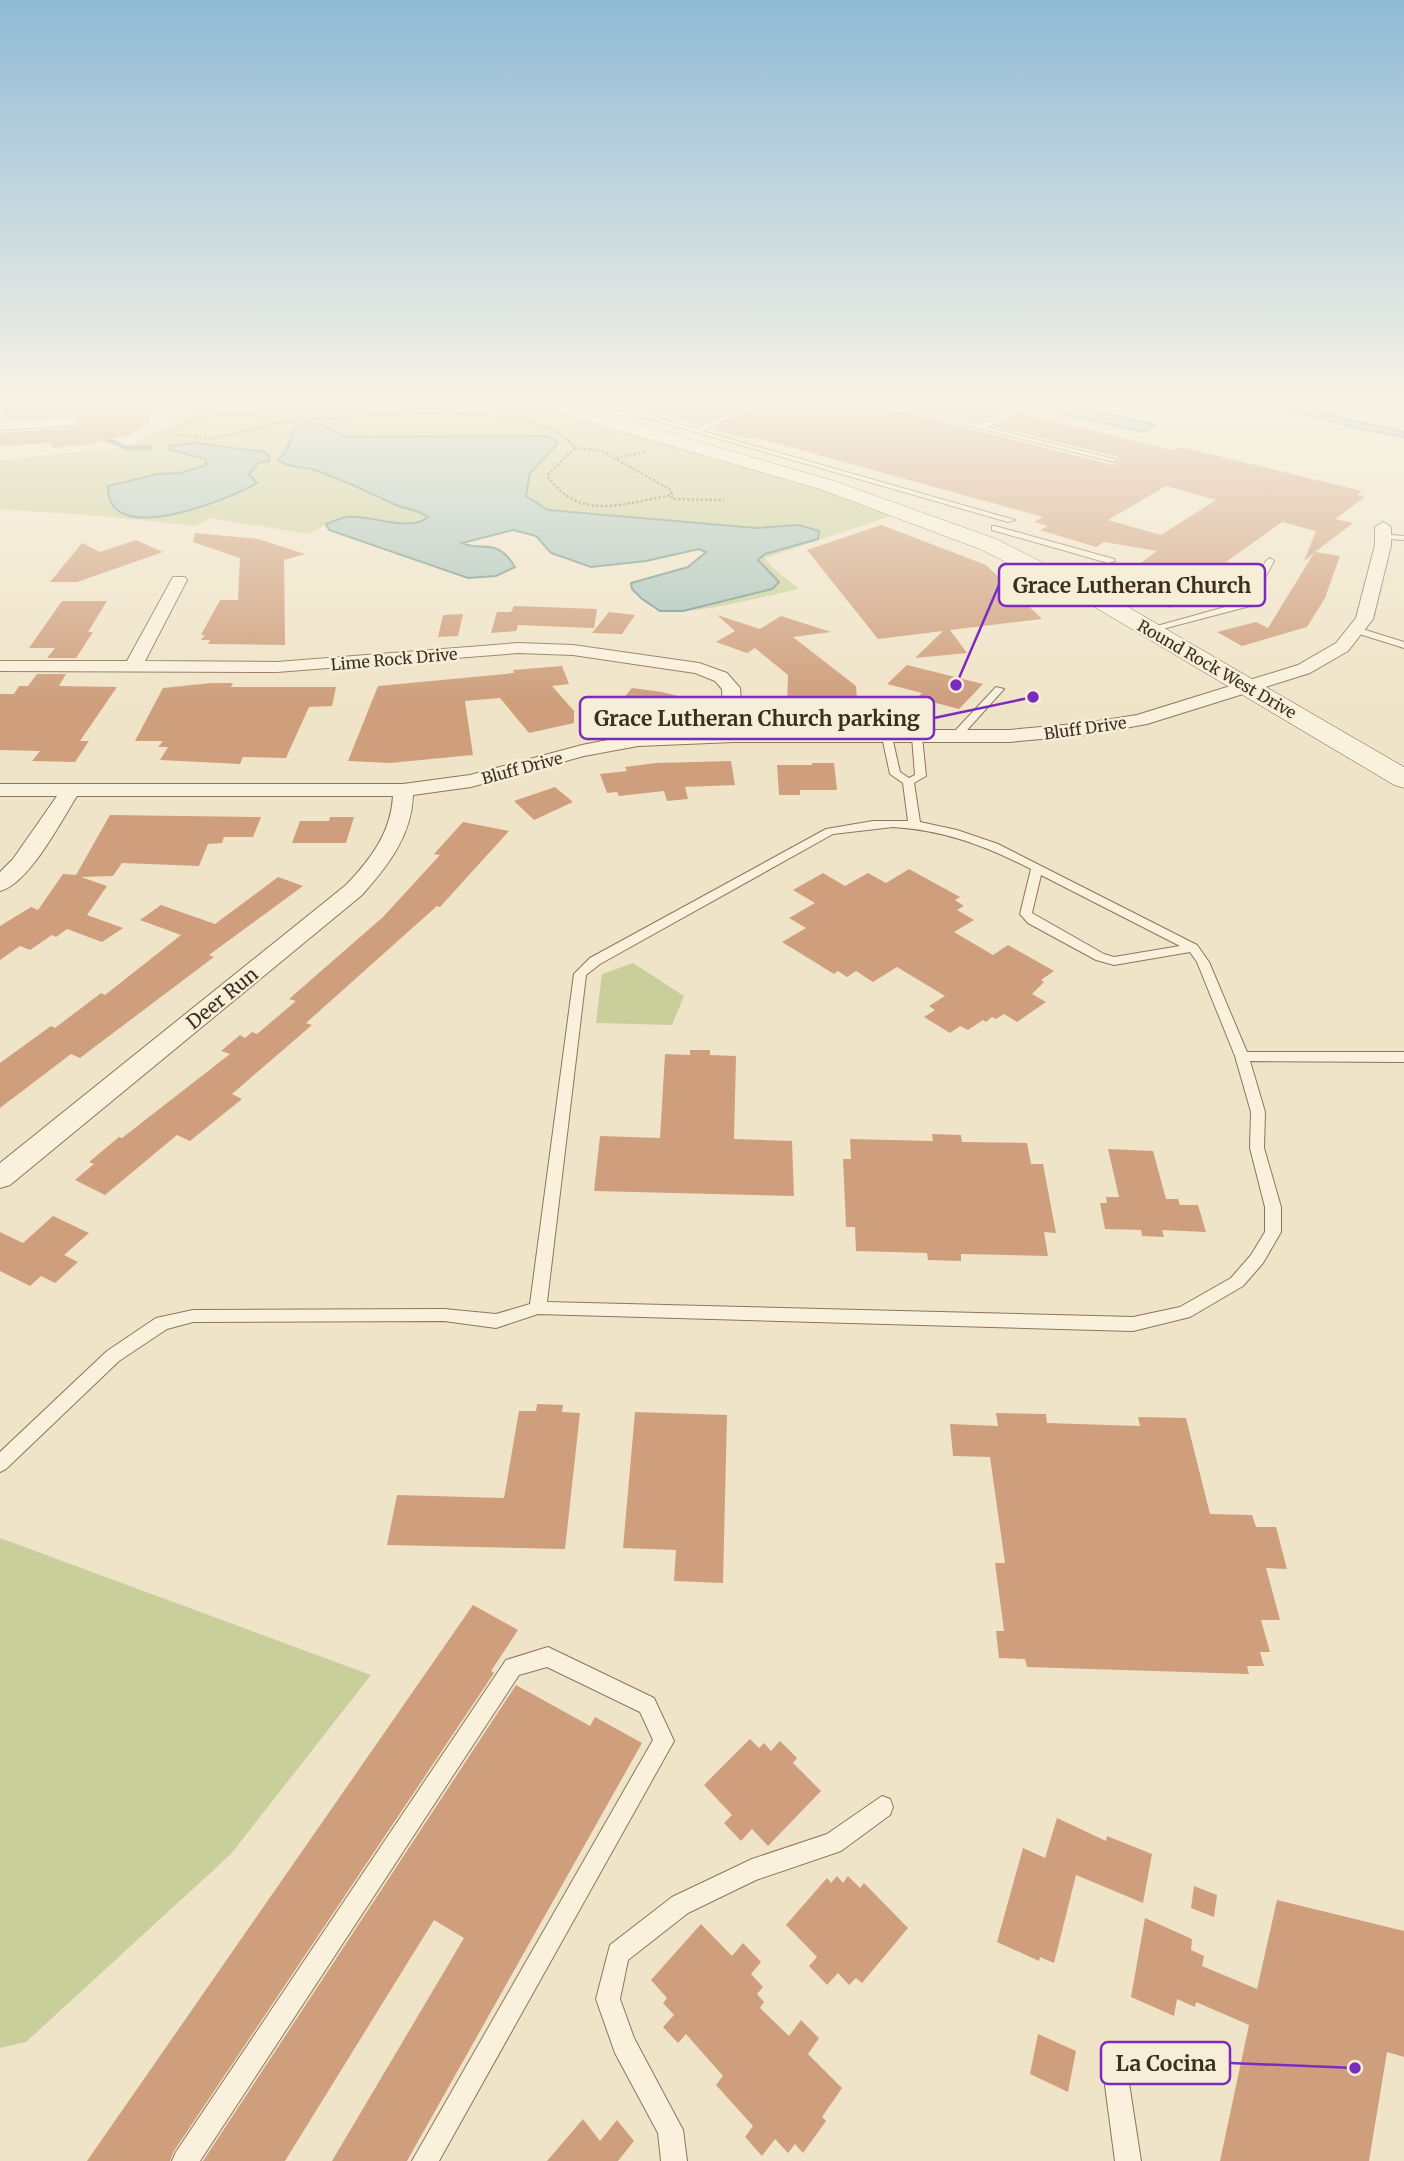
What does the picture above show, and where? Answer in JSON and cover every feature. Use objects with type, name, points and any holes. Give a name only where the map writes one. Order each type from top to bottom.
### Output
[{"type":"street","name":"Round Rock West Drive","points":[[872,501],[938,524],[1049,573],[1151,629],[1404,779]]},
{"type":"street","points":[[1356,630],[1364,619],[1382,545],[1382,531]]},
{"type":"street","points":[[133,666],[179,580]]},
{"type":"street","name":"Bluff Drive","points":[[0,790],[403,790],[482,779],[609,744],[734,736],[1009,736],[1093,728],[1139,720],[1285,676],[1320,662],[1342,647],[1356,630]]},
{"type":"street","name":"Lime Rock Drive","points":[[0,666],[322,665],[518,648],[573,650],[699,668],[721,677],[731,688],[734,736]]},
{"type":"street","points":[[0,884],[20,864],[71,790]]},
{"type":"street","name":"Deer Run","points":[[0,1178],[354,890],[373,870],[391,840],[402,815],[403,790]]},
{"type":"lane","points":[[944,501],[1011,520]]},
{"type":"lane","points":[[995,528],[1111,561]]},
{"type":"lane","points":[[1382,531],[1404,538]]},
{"type":"lane","points":[[1151,629],[1247,604],[1270,561]]},
{"type":"lane","points":[[1356,630],[1404,645]]},
{"type":"lane","points":[[955,737],[999,689]]},
{"type":"lane","points":[[887,737],[894,774],[908,782]]},
{"type":"lane","points":[[908,782],[921,776],[917,737]]},
{"type":"lane","points":[[908,782],[915,823]]},
{"type":"lane","points":[[0,1464],[113,1356],[162,1323],[193,1316],[444,1315],[496,1321],[538,1307],[1133,1324],[1184,1312],[1237,1282],[1257,1259],[1273,1232],[1273,1207],[1257,1149],[1258,1112],[1242,1056],[1203,962],[1193,948],[969,836],[915,823],[851,826],[830,831],[595,961],[580,974],[538,1307]]},
{"type":"lane","points":[[1037,868],[1026,914],[1032,920],[1100,957],[1122,960],[1193,948]]},
{"type":"lane","points":[[1242,1056],[1404,1057]]},
{"type":"lane","points":[[185,2161],[513,1667],[548,1657],[647,1705],[664,1741],[425,2161]]},
{"type":"lane","points":[[674,2161],[670,2130],[624,2044],[608,1999],[618,1952],[680,1905],[752,1870],[833,1843],[882,1807]]},
{"type":"lane","points":[[1115,2070],[1128,2161]]},
{"type":"path","points":[[577,501],[588,505],[606,506],[647,501]]},
{"type":"green space","points":[[0,501],[858,501],[897,514],[765,558],[799,589],[711,608],[663,611],[639,597],[631,583],[688,567],[706,552],[699,549],[646,561],[591,567],[551,553],[535,536],[513,530],[462,543],[495,547],[507,556],[515,567],[496,576],[468,578],[329,530],[326,524],[309,534],[210,518],[196,526],[0,509]]},
{"type":"green space","points":[[633,963],[684,996],[672,1025],[596,1023],[602,974]]},
{"type":"green space","points":[[0,1538],[371,1675],[231,1854],[26,2042],[0,2048]]},
{"type":"water","points":[[112,501],[217,501],[198,508],[147,518],[127,515],[113,505]]},
{"type":"water","points":[[386,501],[534,501],[548,510],[756,528],[799,525],[819,531],[818,539],[765,554],[758,560],[779,582],[772,589],[683,611],[660,611],[641,598],[632,589],[631,583],[688,567],[706,552],[699,549],[646,561],[591,567],[551,553],[536,536],[513,530],[462,543],[496,548],[508,557],[515,567],[496,576],[468,578],[329,530],[326,524],[347,517],[411,523],[428,517]]},
{"type":"building","points":[[985,501],[1141,501],[1108,520],[1161,535],[1215,501],[1360,501],[1335,519],[1353,523],[1315,552],[1340,556],[1325,598],[1307,627],[1242,646],[1217,632],[1256,622],[1268,628],[1314,553],[1304,561],[1316,531],[1282,522],[1226,562],[1240,566],[1213,586],[1218,589],[1170,608],[1145,597],[1154,593],[1115,582],[1157,551],[1104,542],[1096,547],[1040,530],[1048,526],[1034,522],[1043,517]]},
{"type":"building","points":[[881,525],[986,565],[1042,619],[950,630],[967,653],[915,658],[943,631],[878,639],[807,550]]},
{"type":"building","points":[[195,533],[258,539],[305,554],[284,560],[285,645],[208,644],[210,640],[201,640],[205,635],[201,635],[220,600],[238,600],[240,558],[193,542]]},
{"type":"building","points":[[136,540],[163,552],[77,582],[50,582],[82,543],[100,552]]},
{"type":"building","points":[[62,601],[107,601],[88,632],[93,632],[76,658],[47,658],[55,648],[29,648]]},
{"type":"building","points":[[514,606],[597,609],[594,628],[518,625],[516,631],[491,633],[497,612],[511,612]]},
{"type":"building","points":[[609,612],[635,615],[622,634],[592,633]]},
{"type":"building","points":[[463,614],[458,636],[438,637],[443,615]]},
{"type":"building","points":[[717,615],[760,629],[781,616],[831,632],[793,637],[856,686],[858,716],[810,715],[810,707],[787,707],[788,675],[755,648],[747,653],[716,642],[735,631]]},
{"type":"building","points":[[907,665],[983,684],[959,709],[917,698],[922,693],[887,684]]},
{"type":"building","points":[[562,666],[569,684],[552,686],[574,711],[574,723],[529,733],[500,698],[465,701],[473,755],[390,763],[348,761],[378,686]]},
{"type":"building","points":[[37,674],[66,674],[59,686],[117,687],[80,741],[89,741],[75,762],[32,761],[40,751],[0,750],[0,694],[14,694],[19,686],[28,686]]},
{"type":"building","points":[[233,683],[231,687],[336,687],[332,706],[309,707],[286,758],[243,757],[240,764],[160,760],[168,747],[158,747],[163,741],[135,741],[163,688]]},
{"type":"building","points":[[632,688],[686,698],[672,717],[616,707]]},
{"type":"building","points":[[731,761],[735,785],[685,787],[688,799],[667,801],[664,791],[619,796],[617,792],[607,793],[600,774],[627,771],[625,767],[656,763]]},
{"type":"building","points":[[834,763],[837,790],[800,790],[800,795],[779,795],[777,765]]},
{"type":"building","points":[[555,787],[573,802],[534,820],[514,801]]},
{"type":"building","points":[[110,815],[261,817],[253,837],[224,837],[222,843],[208,844],[199,866],[122,863],[113,876],[81,877],[107,886],[87,915],[123,928],[102,942],[67,929],[56,937],[52,935],[30,950],[20,946],[0,960],[0,926],[31,907],[38,910],[63,874],[76,875]]},
{"type":"building","points":[[330,817],[354,817],[346,843],[292,843],[300,821],[329,821]]},
{"type":"building","points":[[463,822],[509,831],[440,907],[437,906],[306,1023],[312,1025],[232,1094],[242,1099],[190,1141],[177,1135],[105,1195],[75,1180],[94,1164],[89,1162],[119,1137],[122,1138],[230,1054],[221,1051],[240,1035],[245,1038],[252,1032],[257,1034],[296,1001],[289,999],[383,917],[440,855],[434,854]]},
{"type":"building","points":[[909,869],[960,897],[955,900],[964,906],[957,910],[974,920],[954,932],[993,955],[1008,945],[1054,971],[1041,980],[1044,982],[1032,994],[1046,1002],[1017,1022],[1004,1014],[996,1019],[992,1017],[986,1022],[983,1020],[968,1030],[960,1026],[950,1033],[924,1017],[935,1010],[929,1006],[945,996],[897,967],[873,982],[856,971],[847,977],[838,971],[834,974],[782,942],[806,928],[789,918],[815,903],[793,890],[823,873],[845,886],[868,873],[886,883]]},
{"type":"building","points":[[278,877],[303,886],[209,955],[214,957],[80,1058],[71,1054],[0,1108],[0,1063],[51,1026],[55,1028],[101,993],[105,995],[181,935],[140,920],[161,905],[215,924]]},
{"type":"building","points":[[690,1050],[710,1050],[710,1055],[736,1056],[734,1139],[792,1141],[794,1196],[594,1191],[600,1136],[660,1138],[665,1054],[690,1055]]},
{"type":"building","points":[[932,1134],[961,1135],[962,1142],[1027,1143],[1031,1164],[1043,1164],[1056,1233],[1044,1232],[1048,1256],[961,1254],[961,1261],[928,1260],[927,1253],[856,1251],[855,1227],[846,1227],[843,1159],[851,1159],[850,1139],[933,1141]]},
{"type":"building","points":[[1108,1149],[1153,1151],[1166,1199],[1178,1199],[1180,1205],[1198,1205],[1206,1232],[1162,1230],[1164,1237],[1142,1236],[1141,1230],[1105,1229],[1100,1203],[1107,1203],[1106,1197],[1119,1197]]},
{"type":"building","points":[[53,1216],[89,1233],[64,1255],[78,1262],[55,1283],[41,1276],[30,1286],[0,1271],[0,1232],[23,1243]]},
{"type":"building","points":[[537,1404],[563,1405],[562,1412],[580,1413],[565,1549],[387,1545],[397,1495],[504,1498],[519,1411],[536,1411]]},
{"type":"building","points":[[635,1412],[727,1415],[723,1583],[674,1581],[676,1550],[623,1548]]},
{"type":"building","points":[[996,1413],[1046,1414],[1047,1423],[1140,1426],[1138,1417],[1186,1418],[1210,1514],[1252,1515],[1256,1527],[1276,1527],[1287,1569],[1266,1568],[1280,1620],[1261,1620],[1270,1652],[1260,1652],[1264,1666],[1247,1666],[1249,1674],[1027,1667],[1025,1659],[999,1658],[996,1631],[1004,1631],[995,1563],[1005,1563],[990,1457],[953,1456],[950,1424],[998,1426]]},
{"type":"building","points":[[473,1605],[518,1630],[491,1671],[494,1673],[174,2151],[170,2161],[87,2161]]},
{"type":"building","points":[[516,1685],[590,1726],[595,1717],[642,1743],[407,2161],[332,2161],[464,1938],[434,1920],[285,2161],[203,2161]]},
{"type":"building","points":[[750,1739],[759,1748],[764,1743],[771,1751],[780,1741],[797,1758],[793,1763],[821,1791],[768,1846],[752,1829],[741,1841],[724,1823],[732,1815],[704,1785]]},
{"type":"building","points":[[1057,1818],[1106,1841],[1107,1836],[1152,1854],[1143,1903],[1076,1875],[1054,1963],[1040,1957],[1039,1961],[997,1942],[1023,1848],[1045,1858]]},
{"type":"building","points":[[837,1876],[843,1883],[848,1876],[860,1888],[864,1883],[908,1928],[862,1983],[856,1978],[849,1985],[838,1973],[827,1985],[809,1966],[817,1957],[786,1925],[827,1878],[831,1883]]},
{"type":"building","points":[[1194,1886],[1217,1895],[1214,1917],[1191,1908]]},
{"type":"building","points":[[1277,1900],[1404,1931],[1404,2057],[1387,2052],[1369,2161],[1220,2161],[1249,2025],[1196,2002],[1195,2007],[1177,1999],[1174,2016],[1131,1997],[1145,1918],[1192,1939],[1191,1950],[1204,1956],[1202,1966],[1257,1989]]},
{"type":"building","points":[[701,1924],[732,1956],[743,1943],[761,1962],[751,1974],[763,1987],[757,1994],[764,2002],[760,2008],[789,2036],[801,2020],[819,2038],[808,2054],[842,2088],[822,2117],[826,2121],[803,2153],[795,2144],[788,2153],[775,2139],[762,2156],[745,2137],[753,2126],[716,2085],[723,2076],[686,2034],[678,2043],[663,2027],[674,2015],[663,2003],[667,1998],[651,1980]]},
{"type":"building","points":[[1038,2034],[1076,2051],[1068,2092],[1030,2074]]},
{"type":"building","points":[[583,2119],[600,2141],[617,2120],[634,2141],[618,2161],[547,2161]]},
{"type":"place","name":"Grace Lutheran Church","points":[[956,685]]},
{"type":"place","name":"Grace Lutheran Church parking","points":[[1033,697]]},
{"type":"place","name":"La Cocina","points":[[1355,2068]]}]
